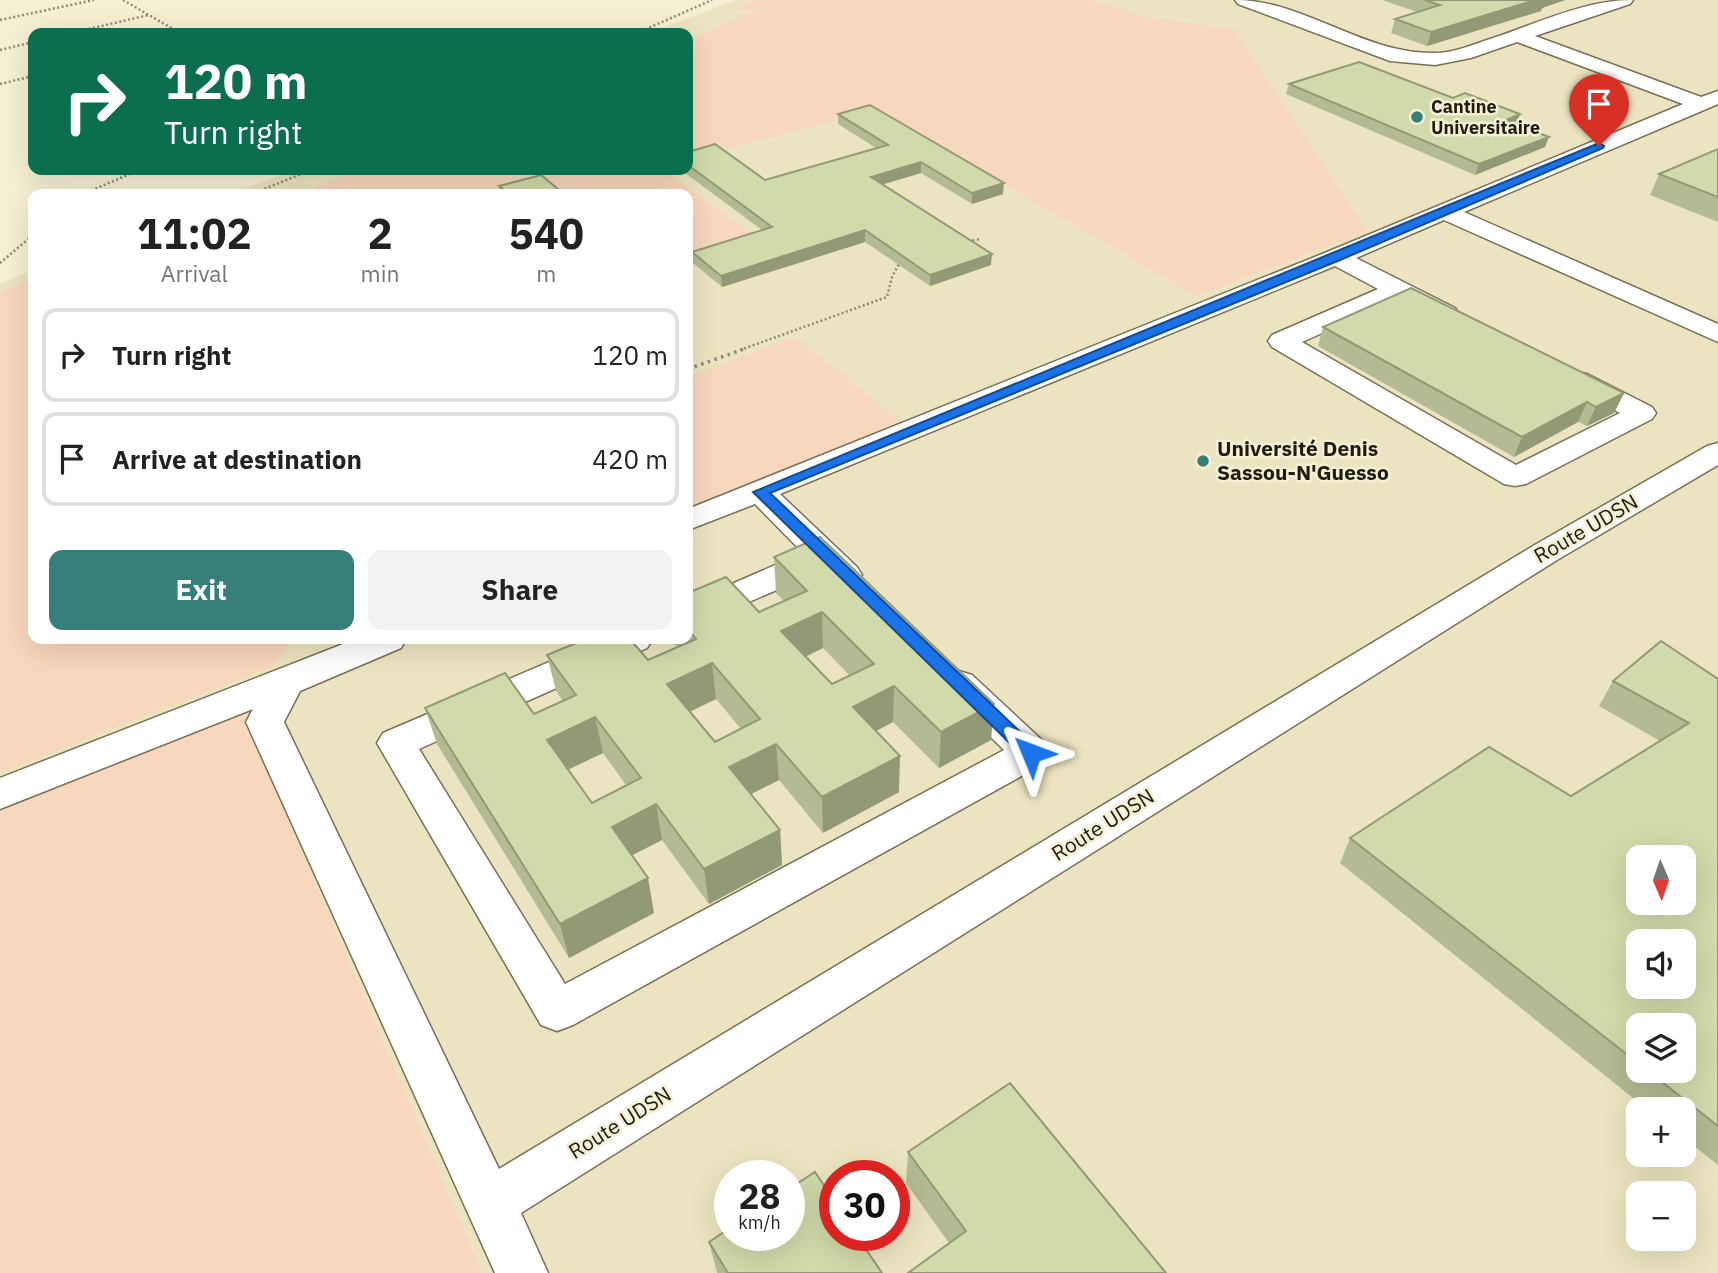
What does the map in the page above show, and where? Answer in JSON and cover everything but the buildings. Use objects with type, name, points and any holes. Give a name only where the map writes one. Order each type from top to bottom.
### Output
[{"type":"street","points":[[1244,0],[1390,55],[1413,59],[1450,58],[1624,0]]},
{"type":"street","points":[[1518,36],[1710,100]]},
{"type":"street","points":[[693,518],[1336,257],[1710,100]]},
{"type":"street","points":[[1443,211],[1718,334]]},
{"type":"street","points":[[1336,257],[1471,327]]},
{"type":"street","points":[[1398,290],[1281,341],[1515,477],[1642,413],[1557,370]]},
{"type":"street","name":"Route UDSN","points":[[489,1203],[1545,553],[1718,452]]},
{"type":"street","points":[[760,492],[874,603]]},
{"type":"street","points":[[693,614],[825,556]]},
{"type":"street","points":[[0,794],[377,644]]},
{"type":"street","points":[[624,644],[396,743],[557,1011],[1031,753],[933,659]]},
{"type":"street","points":[[286,682],[265,722],[522,1273]]},
{"type":"path","points":[[0,20],[94,0]]},
{"type":"path","points":[[123,0],[171,28]]},
{"type":"path","points":[[648,28],[712,0]]},
{"type":"path","points":[[93,28],[149,15]]},
{"type":"path","points":[[0,50],[28,43]]},
{"type":"path","points":[[0,84],[28,77]]},
{"type":"path","points":[[95,189],[127,175]]},
{"type":"path","points":[[264,189],[299,175]]},
{"type":"path","points":[[0,262],[28,239]]},
{"type":"path","points":[[958,242],[981,239]]},
{"type":"path","points":[[693,367],[887,297],[892,276],[899,263],[911,257]]},
{"type":"shaded area","name":"Université Denis Sassou-N'Guesso","points":[[736,0],[1718,0],[1718,1273],[0,1273],[0,283],[28,272],[28,644],[693,644],[693,189],[243,189],[281,175],[693,175],[693,28],[662,28]]},
{"type":"shaded area","points":[[758,0],[1093,0],[1147,17],[1233,29],[1367,231],[1197,296],[876,110],[693,158],[693,37],[762,9],[734,9]]},
{"type":"shaded area","points":[[347,175],[672,175],[691,189],[312,189]]},
{"type":"shaded area","points":[[693,191],[753,235],[693,253]]},
{"type":"shaded area","points":[[28,280],[28,644],[291,644],[273,666],[0,773],[0,292]]},
{"type":"shaded area","points":[[795,337],[903,423],[693,508],[693,375]]},
{"type":"shaded area","points":[[242,712],[482,1273],[0,1273],[0,810]]},
{"type":"place","name":"Cantine Universitaire","points":[[1417,117]]},
{"type":"place","name":"Université Denis Sassou-N'Guesso","points":[[1203,461]]},
{"type":"route","points":[[1031,753],[760,492],[1336,257],[1599,146]]}]
